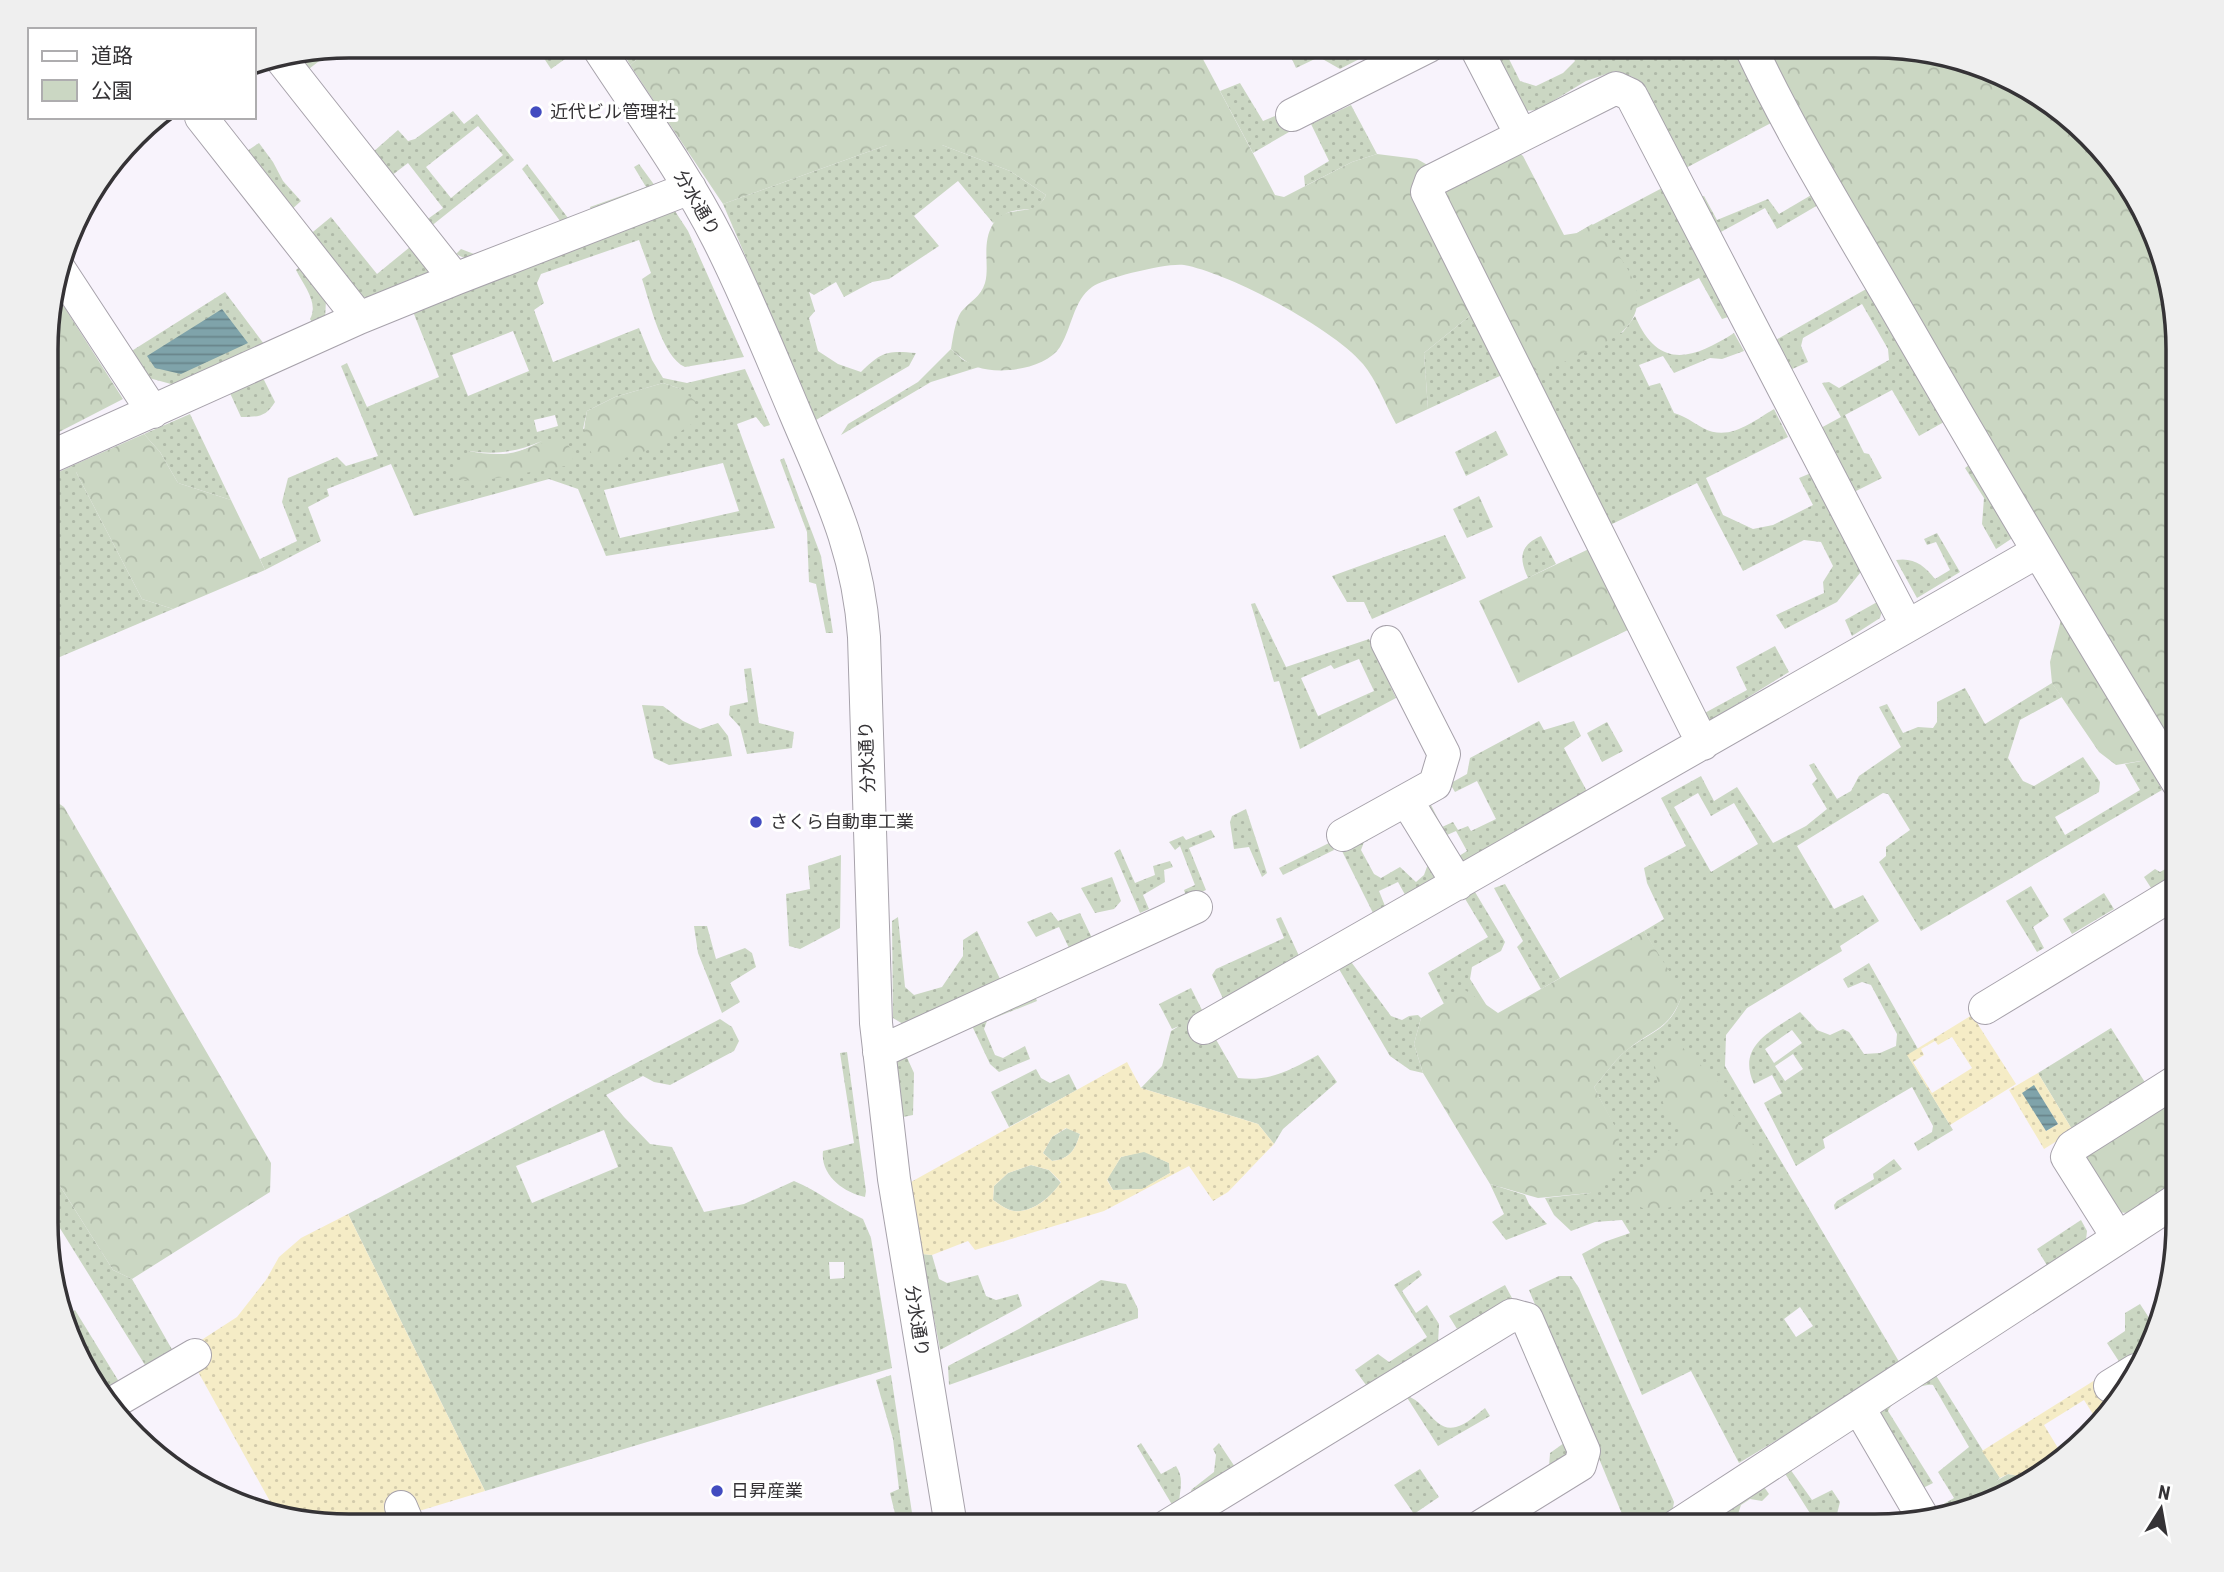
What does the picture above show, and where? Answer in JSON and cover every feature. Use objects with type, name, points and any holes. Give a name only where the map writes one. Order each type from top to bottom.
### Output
[{"type":"street","name":"分水通り","points":[[605,58],[690,188],[718,239],[829,490],[853,562],[861,602],[864,637],[879,1052],[894,1179],[949,1514]]},
{"type":"street","points":[[1292,115],[1405,58]]},
{"type":"street","points":[[1481,58],[1521,135]]},
{"type":"street","points":[[1756,58],[1840,212],[2037,552],[2166,763]]},
{"type":"street","points":[[286,65],[455,279]]},
{"type":"street","points":[[1703,744],[1427,192],[1431,181],[1616,88],[1631,95],[1906,626]]},
{"type":"street","points":[[203,119],[359,318]]},
{"type":"street","points":[[58,454],[359,318],[690,188]]},
{"type":"street","points":[[66,280],[153,412]]},
{"type":"street","points":[[1203,1028],[2037,552]]},
{"type":"street","points":[[1343,835],[1436,784],[1444,754],[1387,642]]},
{"type":"street","points":[[1407,801],[1458,884]]},
{"type":"street","points":[[1985,1008],[2166,898]]},
{"type":"street","points":[[879,1052],[1196,907]]},
{"type":"street","points":[[2118,1238],[2067,1157],[2072,1147],[2166,1088]]},
{"type":"street","points":[[1707,1514],[1859,1408],[2166,1207]]},
{"type":"street","points":[[1187,1514],[1513,1315],[1527,1319],[1584,1451],[1580,1465],[1500,1514]]},
{"type":"street","points":[[123,1406],[195,1355]]},
{"type":"street","points":[[1859,1408],[1919,1511]]},
{"type":"green space","points":[[544,58],[564,58],[565,59],[551,69]]},
{"type":"green space","points":[[626,58],[638,58],[630,65]]},
{"type":"green space","points":[[638,58],[1202,58],[1275,195],[1284,197],[1352,162],[1377,154],[1417,159],[1452,179],[1516,150],[1523,156],[1564,235],[1577,233],[1592,224],[1622,261],[1636,288],[1634,317],[1618,335],[1542,372],[1530,368],[1472,314],[1424,353],[1428,409],[1396,424],[1368,370],[1329,334],[1253,290],[1184,265],[1137,272],[1109,279],[1092,287],[1077,307],[1060,347],[1044,361],[1010,370],[977,367],[951,349],[959,316],[981,292],[985,283],[989,232],[999,217],[1035,207],[1046,195],[1010,171],[942,145],[887,145],[723,204],[630,65]]},
{"type":"green space","points":[[1291,58],[1317,58],[1296,68]]},
{"type":"green space","points":[[1321,58],[1361,58],[1340,69]]},
{"type":"green space","points":[[1496,58],[1508,58],[1520,81],[1536,86],[1563,73],[1575,61],[1573,58],[1739,58],[1771,123],[1684,169],[1633,77],[1615,71],[1586,81],[1538,110],[1523,111]]},
{"type":"green space","points":[[1770,58],[1894,58],[1932,63],[1969,73],[2021,97],[2067,130],[2094,157],[2127,203],[2151,255],[2161,292],[2166,330],[2166,762],[2147,760],[2116,765],[2099,752],[2052,683],[2050,662],[2062,616],[2042,545]]},
{"type":"green space","points":[[322,59],[305,72],[297,62]]},
{"type":"green space","points":[[1240,83],[1263,121],[1280,114],[1289,132],[1253,153],[1220,91]]},
{"type":"green space","points":[[1351,105],[1377,154],[1352,162],[1305,186],[1304,176],[1329,161],[1311,124]]},
{"type":"green space","points":[[453,111],[464,124],[477,114],[514,160],[430,227],[425,221],[443,208],[408,163],[391,176],[373,152],[398,130],[408,141],[415,139]],"holes":[[[478,126],[503,155],[451,198],[426,167]]]},
{"type":"green space","points":[[259,143],[283,181],[301,201],[290,211],[244,153]]},
{"type":"green space","points":[[887,145],[942,145],[1010,171],[1046,195],[1036,207],[1010,212],[993,223],[958,181],[914,216],[939,246],[889,279],[872,282],[844,297],[836,282],[814,295],[809,292],[815,311],[809,318],[818,351],[838,364],[861,372],[885,354],[916,353],[909,366],[816,420],[723,204]]},
{"type":"green space","points":[[527,164],[568,218],[569,224],[472,262],[456,254],[461,249],[474,254],[560,221],[522,169]]},
{"type":"green space","points":[[639,164],[658,190],[592,214],[590,207],[646,187],[634,167]]},
{"type":"green space","points":[[1664,187],[1728,317],[1722,319],[1699,278],[1620,316],[1577,233]]},
{"type":"green space","points":[[1813,194],[1818,205],[1777,229],[1765,208],[1719,233],[1699,197],[1704,196],[1717,220],[1768,199],[1779,214]]},
{"type":"green space","points":[[671,205],[688,231],[744,357],[685,367],[677,361],[663,341],[642,279],[651,273],[639,240],[541,274],[537,283],[544,303],[534,310],[553,362],[639,328],[652,360],[663,378],[687,383],[745,369],[770,425],[764,427],[756,417],[737,424],[775,528],[606,556],[578,489],[549,479],[414,516],[391,464],[327,489],[329,496],[308,507],[321,541],[265,570],[260,559],[297,541],[282,502],[288,478],[337,457],[346,466],[378,456],[341,366],[347,363],[367,407],[439,377],[412,309]],"holes":[[[513,331],[529,371],[468,396],[452,355]],[[663,383],[681,389],[583,429],[587,411],[615,397]],[[555,415],[558,426],[537,432],[534,420]],[[542,441],[460,480],[469,451],[488,453],[524,448]],[[723,463],[739,511],[620,538],[604,490]]]},
{"type":"green space","points":[[331,217],[377,274],[410,247],[433,276],[375,300],[355,295],[308,236]]},
{"type":"green space","points":[[302,265],[326,300],[325,320],[314,326],[310,319],[312,301],[296,270]]},
{"type":"green space","points":[[1868,288],[1944,422],[1919,436],[1892,390],[1845,415],[1864,453],[1869,454],[1882,478],[1850,494],[1817,430],[1841,417],[1822,383],[1829,382],[1839,388],[1889,360],[1888,349],[1862,304],[1803,338],[1801,346],[1808,362],[1790,370],[1774,341]]},
{"type":"green space","points":[[225,292],[267,348],[182,387],[149,378],[130,352]]},
{"type":"green space","points":[[61,302],[123,399],[59,432],[58,330]]},
{"type":"green space","points":[[1472,314],[1502,375],[1428,409],[1424,353]]},
{"type":"green space","points":[[1635,316],[1654,345],[1677,355],[1704,349],[1734,333],[1744,351],[1722,359],[1710,358],[1674,373],[1663,356],[1639,365],[1649,386],[1660,383],[1674,413],[1713,432],[1740,429],[1774,409],[1788,437],[1706,478],[1723,515],[1753,529],[1773,525],[1813,505],[1799,478],[1811,473],[1861,566],[1860,573],[1837,602],[1785,629],[1776,615],[1824,593],[1823,582],[1833,566],[1821,542],[1804,540],[1743,571],[1697,483],[1608,526],[1530,368],[1623,332]]},
{"type":"green space","points":[[951,349],[963,360],[979,367],[931,382],[841,435],[848,424],[918,382]]},
{"type":"green space","points":[[250,380],[264,380],[275,402],[261,415],[241,417],[230,393]]},
{"type":"green space","points":[[663,383],[681,389],[695,401],[693,423],[649,450],[599,463],[585,439],[587,411],[615,397]]},
{"type":"green space","points":[[190,414],[231,500],[178,483],[160,452],[144,434]]},
{"type":"green space","points":[[1496,431],[1508,455],[1466,476],[1455,452]]},
{"type":"green space","points":[[144,434],[160,452],[178,483],[231,500],[265,570],[173,609],[142,599],[76,472],[76,464]]},
{"type":"green space","points":[[562,437],[574,453],[571,465],[480,481],[459,480],[455,469],[469,451],[507,454]]},
{"type":"green space","points":[[784,458],[821,556],[833,633],[826,633],[816,584],[809,582],[807,532],[780,460]]},
{"type":"green space","points":[[1974,461],[2011,527],[2011,539],[1996,549],[1982,524],[1984,498],[1965,468]]},
{"type":"green space","points":[[76,464],[76,472],[142,599],[173,609],[58,658],[58,472]]},
{"type":"green space","points":[[1479,496],[1493,527],[1467,538],[1453,509]]},
{"type":"green space","points":[[1937,533],[1960,572],[1917,598],[1896,560],[1908,560],[1918,564],[1935,579],[1950,570],[1936,542],[1927,545],[1924,539]]},
{"type":"green space","points":[[1445,535],[1466,578],[1372,619],[1364,602],[1347,602],[1332,576]]},
{"type":"green space","points":[[1541,536],[1556,564],[1528,578],[1522,559],[1523,553],[1528,544]]},
{"type":"green space","points":[[1591,548],[1630,629],[1518,683],[1479,601]]},
{"type":"green space","points":[[1879,601],[1883,607],[1880,618],[1852,636],[1845,620]]},
{"type":"green space","points":[[1255,603],[1286,667],[1369,639],[1396,698],[1300,749],[1279,681],[1274,682],[1251,604]],"holes":[[[1359,659],[1374,691],[1318,716],[1301,678],[1331,665],[1334,669]]]},
{"type":"green space","points":[[1775,646],[1789,672],[1710,721],[1702,719],[1701,715],[1747,690],[1736,667]]},
{"type":"green space","points":[[751,668],[759,723],[794,732],[792,748],[747,754],[740,727],[729,715],[730,706],[748,702],[744,669]]},
{"type":"green space","points":[[2052,683],[2062,697],[2020,720],[2008,758],[2023,781],[2034,786],[2083,757],[2100,782],[2099,792],[2055,817],[2065,835],[2140,790],[2125,764],[2147,760],[2162,790],[1921,931],[1879,862],[1886,856],[1886,847],[1910,830],[1888,794],[1883,793],[1797,846],[1834,909],[1863,895],[1879,921],[1840,946],[1842,951],[1747,1008],[1726,1035],[1725,1066],[1901,1365],[1739,1463],[1691,1371],[1642,1395],[1582,1254],[1604,1242],[1630,1233],[1622,1220],[1595,1222],[1571,1231],[1554,1215],[1545,1198],[1590,1193],[1615,1128],[1594,1087],[1623,1053],[1667,1022],[1682,995],[1644,931],[1664,919],[1647,883],[1644,868],[1686,846],[1661,798],[1701,776],[1714,801],[1737,787],[1773,843],[1806,826],[1827,809],[1812,784],[1817,779],[1809,765],[1814,763],[1837,799],[1851,791],[1859,776],[1901,747],[1879,707],[1887,704],[1903,733],[1918,727],[1933,728],[1937,722],[1937,702],[1965,688],[1985,724]],"holes":[[[1698,793],[1711,816],[1734,803],[1758,844],[1711,872],[1674,807]],[[1800,1307],[1813,1326],[1796,1337],[1784,1319]]]},
{"type":"green space","points":[[642,705],[663,706],[683,721],[700,729],[718,723],[728,736],[732,756],[669,765],[654,758]]},
{"type":"green space","points":[[1539,721],[1544,730],[1574,721],[1581,736],[1564,748],[1590,797],[1471,860],[1458,861],[1425,806],[1426,797],[1467,774],[1470,758]],"holes":[[[1477,781],[1496,819],[1471,831],[1468,826],[1458,830],[1453,822],[1442,827],[1428,799],[1452,787],[1455,792]],[[1456,831],[1467,851],[1459,856],[1447,835]]]},
{"type":"green space","points":[[1607,722],[1623,751],[1602,762],[1587,733]]},
{"type":"green space","points":[[58,803],[64,807],[271,1163],[270,1192],[132,1279],[113,1270],[58,1183]]},
{"type":"green space","points":[[1246,809],[1267,873],[1262,877],[1249,847],[1234,849],[1230,822],[1232,816]]},
{"type":"green space","points":[[1211,830],[1215,837],[1189,848],[1206,890],[1187,899],[1184,890],[1195,885],[1180,846],[1175,850],[1169,842],[1183,836],[1186,840]]},
{"type":"green space","points":[[1364,833],[1368,841],[1364,842],[1361,850],[1374,874],[1381,878],[1400,867],[1416,882],[1424,875],[1428,864],[1423,852],[1438,883],[1408,900],[1398,882],[1379,891],[1387,911],[1376,919],[1340,847]]},
{"type":"green space","points":[[1331,842],[1334,850],[1283,875],[1279,868]]},
{"type":"green space","points":[[1120,849],[1135,883],[1155,875],[1153,866],[1170,861],[1173,867],[1164,870],[1165,882],[1143,895],[1149,909],[1140,913],[1114,853]]},
{"type":"green space","points":[[841,855],[840,928],[800,949],[789,946],[786,894],[810,889],[808,866]]},
{"type":"green space","points":[[2155,869],[2160,872],[2166,869],[2166,883],[2153,891],[2144,877]]},
{"type":"green space","points":[[1112,877],[1121,901],[1114,909],[1095,913],[1081,888]]},
{"type":"green space","points":[[1505,884],[1560,978],[1541,989],[1517,947],[1523,941],[1494,888]]},
{"type":"green space","points":[[2031,886],[2049,916],[2033,927],[2044,948],[2037,952],[2006,901]]},
{"type":"green space","points":[[1475,892],[1505,942],[1501,951],[1472,967],[1470,979],[1487,1006],[1465,991],[1444,1004],[1428,973],[1488,937],[1464,897]]},
{"type":"green space","points":[[2104,893],[2114,909],[2072,934],[2063,919]]},
{"type":"green space","points":[[1051,912],[1058,921],[1080,913],[1092,938],[1069,948],[1059,927],[1036,937],[1027,922]]},
{"type":"green space","points":[[898,917],[905,987],[914,995],[942,987],[963,956],[963,940],[977,931],[1001,981],[908,1027],[893,1018],[892,921]]},
{"type":"green space","points":[[1281,917],[1300,958],[1226,1005],[1212,975],[1216,969],[1284,938],[1276,919]]},
{"type":"green space","points":[[694,926],[707,926],[716,959],[745,948],[752,953],[756,967],[730,983],[740,1002],[722,1013],[698,953]]},
{"type":"green space","points":[[1644,931],[1683,993],[1667,1021],[1614,1062],[1594,1087],[1619,1134],[1617,1166],[1590,1193],[1538,1198],[1490,1184],[1423,1073],[1414,1044],[1421,1018],[1465,990],[1498,1013]]},
{"type":"green space","points":[[1349,959],[1391,1016],[1402,1020],[1418,1015],[1421,1018],[1414,1044],[1423,1073],[1410,1070],[1390,1056],[1336,964]]},
{"type":"green space","points":[[1869,963],[1918,1049],[1908,1056],[1953,1130],[1918,1151],[1914,1143],[1932,1132],[1933,1126],[1912,1087],[1823,1139],[1825,1148],[1796,1166],[1764,1103],[1782,1093],[1772,1075],[1754,1084],[1750,1059],[1760,1040],[1800,1012],[1817,1030],[1830,1035],[1843,1029],[1849,1032],[1864,1054],[1880,1053],[1896,1046],[1897,1034],[1871,985],[1862,982],[1848,988],[1843,979]],"holes":[[[1792,1030],[1802,1043],[1774,1063],[1765,1049]],[[1793,1054],[1803,1069],[1785,1081],[1775,1066]]]},
{"type":"green space","points":[[1191,988],[1203,1012],[1191,1019],[1203,1042],[1214,1036],[1238,1078],[1270,1076],[1289,1070],[1318,1055],[1337,1082],[1283,1129],[1274,1144],[1258,1124],[1141,1088],[1162,1066],[1171,1031],[1179,1026],[1172,1029],[1159,1004]]},
{"type":"green space","points":[[1034,994],[1037,1001],[987,1021],[984,1029],[995,1055],[1003,1058],[1025,1046],[1030,1059],[999,1072],[990,1064],[973,1028],[974,1020]]},
{"type":"green space","points":[[720,1019],[732,1027],[739,1041],[734,1051],[670,1085],[654,1082],[643,1076],[606,1095],[650,1144],[672,1147],[704,1212],[744,1204],[794,1181],[863,1219],[871,1238],[892,1368],[485,1491],[348,1214]],"holes":[[[604,1130],[618,1167],[532,1203],[516,1166]],[[829,1262],[844,1262],[844,1278],[830,1279]]]},
{"type":"green space","points":[[2111,1028],[2146,1084],[2073,1131],[2038,1073]]},
{"type":"green space","points":[[1677,1042],[1718,1082],[1740,1129],[1757,1148],[1748,1175],[1726,1188],[1653,1213],[1630,1202],[1631,1181],[1655,1157],[1676,1147],[1685,1127],[1666,1113],[1654,1060]]},
{"type":"green space","points":[[904,1051],[914,1073],[913,1115],[898,1118],[893,1061]]},
{"type":"green space","points":[[847,1052],[865,1197],[849,1191],[835,1181],[825,1168],[823,1160],[823,1151],[854,1143],[840,1053]]},
{"type":"green space","points":[[1036,1069],[1041,1078],[1050,1083],[1069,1074],[1077,1090],[1009,1127],[991,1092]]},
{"type":"green space","points":[[2166,1103],[2166,1187],[2128,1213],[2114,1212],[2086,1166],[2088,1152]]},
{"type":"green space","points":[[1067,1128],[1080,1134],[1076,1145],[1067,1156],[1052,1161],[1043,1153],[1052,1137]]},
{"type":"green space","points":[[1144,1151],[1169,1163],[1170,1173],[1143,1189],[1113,1190],[1107,1179],[1121,1157]]},
{"type":"green space","points":[[1894,1159],[1902,1169],[1835,1210],[1837,1201],[1874,1179],[1873,1174]]},
{"type":"green space","points":[[1031,1165],[1049,1170],[1061,1183],[1046,1199],[1021,1211],[1014,1211],[993,1200],[994,1186],[1008,1173]]},
{"type":"green space","points":[[58,1183],[113,1270],[132,1279],[174,1353],[150,1373],[58,1225]]},
{"type":"green space","points":[[1490,1184],[1525,1195],[1529,1204],[1547,1224],[1506,1240],[1492,1222],[1504,1214]]},
{"type":"green space","points":[[2081,1220],[2087,1231],[2086,1240],[2048,1267],[2037,1249]]},
{"type":"green space","points":[[922,1254],[932,1255],[939,1279],[947,1283],[978,1275],[986,1296],[996,1300],[1018,1294],[1022,1306],[940,1350]]},
{"type":"green space","points":[[1419,1270],[1422,1275],[1402,1291],[1416,1313],[1427,1305],[1439,1324],[1438,1344],[1369,1389],[1355,1370],[1378,1354],[1389,1362],[1427,1337],[1394,1285]]},
{"type":"green space","points":[[1559,1276],[1571,1276],[1579,1288],[1674,1502],[1672,1514],[1622,1514],[1529,1290]]},
{"type":"green space","points":[[1101,1280],[1126,1284],[1138,1309],[1138,1318],[949,1385],[948,1366],[1019,1329]]},
{"type":"green space","points":[[1505,1285],[1512,1298],[1457,1329],[1449,1316]]},
{"type":"green space","points":[[2140,1304],[2150,1319],[2136,1353],[2120,1363],[2107,1343],[2125,1331],[2125,1313]]},
{"type":"green space","points":[[75,1310],[121,1385],[111,1390],[107,1385],[88,1352],[72,1312]]},
{"type":"green space","points":[[1932,1369],[2000,1478],[1986,1492],[1938,1507],[1954,1498],[1938,1472],[1969,1447],[1933,1385],[1921,1387],[1896,1402],[1888,1411],[1933,1483],[1921,1489],[1875,1417],[1880,1404]]},
{"type":"green space","points":[[891,1375],[912,1514],[895,1514],[890,1493],[899,1489],[893,1439],[876,1380]]},
{"type":"green space","points":[[1546,1391],[1573,1448],[1570,1462],[1549,1467],[1550,1453],[1564,1443],[1564,1439],[1541,1395]]},
{"type":"green space","points":[[1406,1396],[1419,1403],[1436,1421],[1448,1428],[1464,1424],[1485,1408],[1490,1416],[1438,1446]]},
{"type":"green space","points":[[1141,1443],[1161,1474],[1176,1466],[1181,1480],[1179,1506],[1174,1508],[1137,1446]]},
{"type":"green space","points":[[1219,1443],[1237,1470],[1194,1496],[1191,1490],[1214,1472],[1216,1455],[1213,1449]]},
{"type":"green space","points":[[1420,1469],[1439,1497],[1414,1514],[1394,1485]]},
{"type":"green space","points":[[1790,1469],[1812,1500],[1832,1490],[1840,1502],[1837,1514],[1810,1514],[1784,1472]]},
{"type":"green space","points":[[2008,1474],[2019,1476],[1985,1492],[1993,1483]]},
{"type":"green space","points":[[1762,1484],[1769,1494],[1762,1501],[1750,1499],[1741,1505],[1738,1514],[1721,1514],[1723,1507]]},
{"type":"sand","points":[[1972,1015],[2016,1084],[1950,1125],[1907,1055]],"holes":[[[1952,1037],[1972,1068],[1932,1093],[1913,1062],[1924,1055],[1921,1049],[1935,1041],[1938,1045]]]},
{"type":"sand","points":[[1127,1062],[1141,1088],[1258,1124],[1274,1144],[1228,1192],[1213,1201],[1189,1166],[1104,1211],[975,1250],[968,1241],[932,1255],[922,1254],[911,1182]],"holes":[[[1066,1128],[1080,1134],[1076,1145],[1067,1156],[1052,1161],[1043,1153],[1052,1137]],[[1144,1152],[1169,1163],[1170,1173],[1142,1189],[1113,1190],[1107,1180],[1121,1157]],[[1031,1165],[1049,1170],[1061,1182],[1035,1207],[1014,1211],[993,1200],[994,1186],[1008,1173]]]},
{"type":"sand","points":[[2038,1073],[2073,1131],[2044,1149],[2009,1090]],"holes":[[[2034,1086],[2058,1124],[2046,1131],[2023,1093]]]},
{"type":"sand","points":[[348,1214],[485,1491],[419,1511],[409,1493],[384,1503],[389,1514],[330,1514],[271,1503],[186,1350],[237,1317],[266,1280],[279,1257],[301,1238]]},
{"type":"sand","points":[[2095,1380],[2107,1399],[2094,1415],[2084,1400],[2044,1425],[2058,1449],[2019,1476],[2008,1474],[2000,1478],[1982,1451]]},
{"type":"water","points":[[222,309],[248,343],[181,374],[155,368],[147,356]]},
{"type":"water","points":[[2034,1085],[2058,1124],[2046,1131],[2022,1093]]},
{"type":"place","name":"近代ビル管理社","points":[[536,112]]},
{"type":"place","name":"さくら自動車工業","points":[[756,822]]},
{"type":"place","name":"日昇産業","points":[[717,1491]]}]
